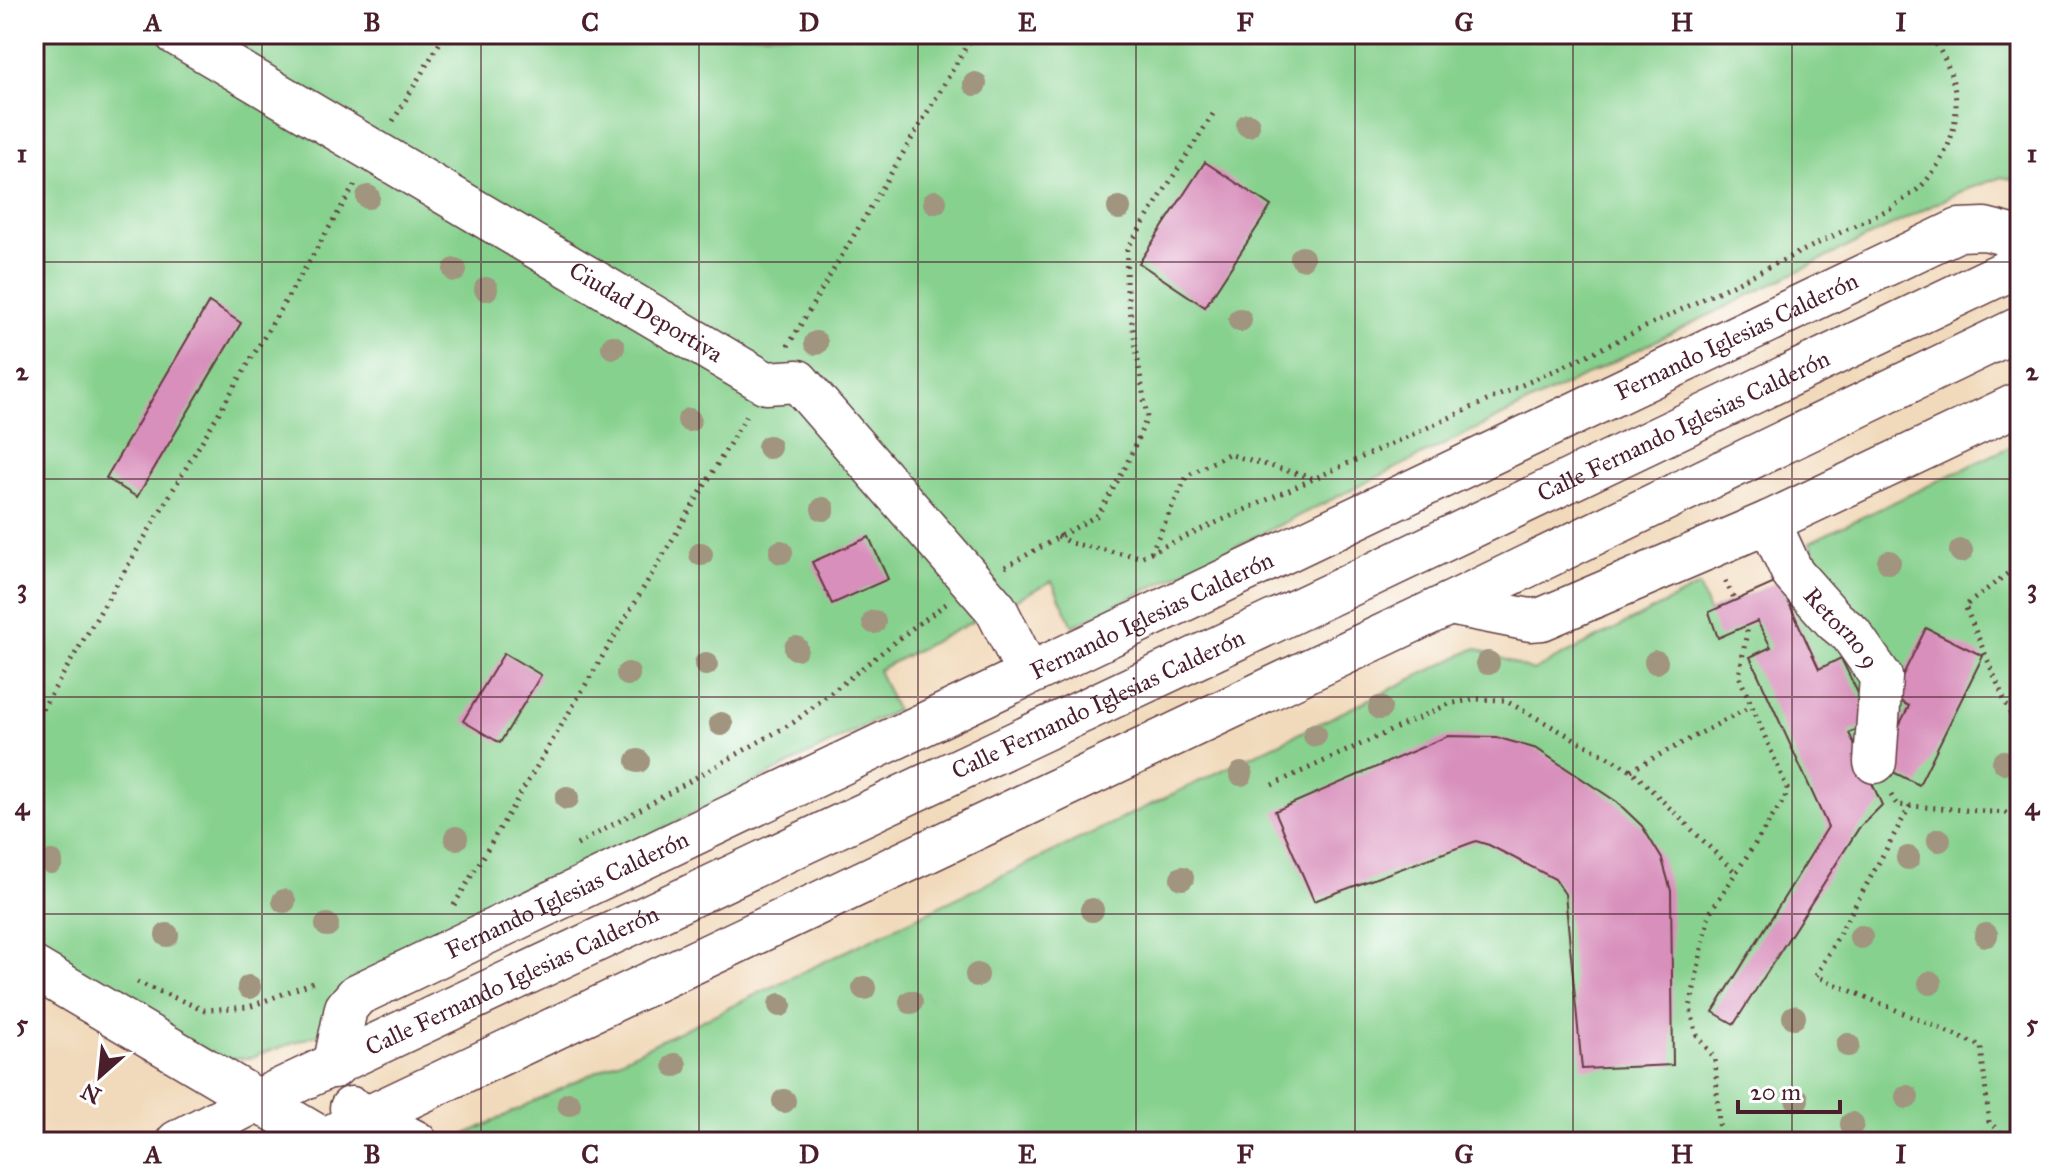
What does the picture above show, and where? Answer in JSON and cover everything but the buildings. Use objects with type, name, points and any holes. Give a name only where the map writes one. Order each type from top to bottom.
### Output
[{"type":"street","name":"Ciudad Deportiva","points":[[176,34],[766,383],[798,381],[996,609],[1028,673]]},
{"type":"street","name":"Fernando Iglesias Calderón","points":[[317,1074],[352,998],[1959,230],[1985,229],[2020,238]]},
{"type":"street","name":"Calle Fernando Iglesias Calderón","points":[[177,1142],[256,1101],[1342,589],[2020,265]]},
{"type":"street","points":[[34,968],[324,1141],[368,1117],[1449,604],[2020,328]]},
{"type":"street","points":[[1449,604],[1536,621],[1769,522],[2020,403]]},
{"type":"street","name":"Retorno 9","points":[[1769,522],[1793,574],[1835,621],[1851,634],[1881,677],[1875,762]]},
{"type":"street","points":[[1320,535],[1342,589]]},
{"type":"street","points":[[619,868],[644,917]]},
{"type":"street","points":[[183,1057],[317,1074],[368,1117],[416,1142]]},
{"type":"path","points":[[34,723],[445,34]]},
{"type":"path","points":[[446,918],[974,34]]},
{"type":"path","points":[[1058,536],[1070,543],[1140,557],[1585,357],[1891,208],[1924,183],[1943,154],[1957,119],[1955,86],[1942,51],[1929,34]]},
{"type":"path","points":[[975,585],[1098,515],[1124,470],[1147,418],[1126,284],[1127,249],[1213,114]]},
{"type":"path","points":[[1150,553],[1187,476],[1228,454],[1317,479]]},
{"type":"path","points":[[2020,564],[1965,606],[2020,737]]},
{"type":"path","points":[[1720,1142],[1715,1059],[1697,1035],[1690,1008],[1709,914],[1785,798],[1787,788],[1739,676],[1748,626]]},
{"type":"path","points":[[571,848],[794,722],[914,627]]},
{"type":"path","points":[[1272,785],[1449,704],[1476,699],[1504,700],[1631,770],[1736,873]]},
{"type":"path","points":[[1631,770],[1750,706]]},
{"type":"path","points":[[1875,762],[1878,776],[1897,805],[2020,814]]},
{"type":"path","points":[[1910,806],[1816,976],[1981,1046],[1989,1122],[2011,1142]]},
{"type":"path","points":[[132,979],[204,1010],[249,1007],[328,976]]},
{"type":"path","points":[[34,1132],[52,1142]]},
{"type":"green space","points":[[34,34],[2020,34],[2020,89],[2015,92],[2020,102],[2020,181],[2002,177],[1962,191],[1073,626],[1052,581],[878,670],[896,710],[441,942],[319,1034],[249,1058],[223,1059],[34,961]]},
{"type":"green space","points":[[2020,442],[2020,1142],[450,1142],[1476,648],[1533,671],[1699,586],[1709,612],[1820,565],[1810,542]]}]
